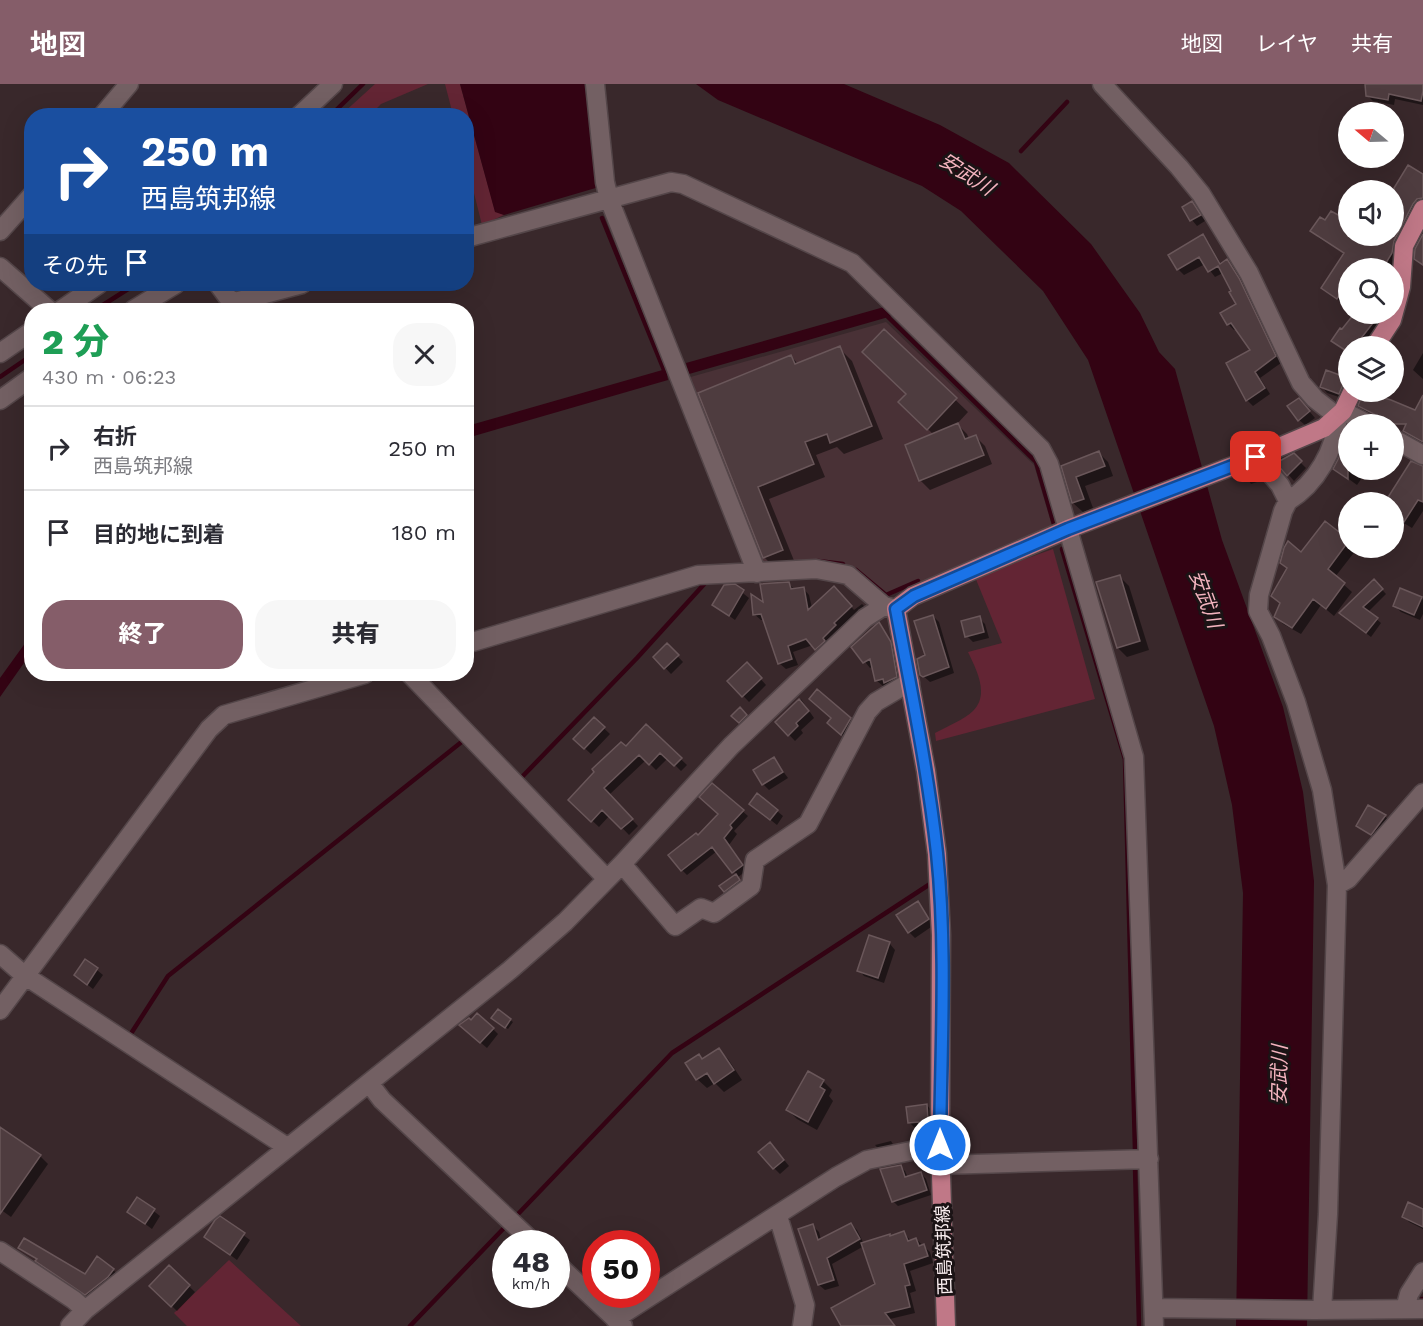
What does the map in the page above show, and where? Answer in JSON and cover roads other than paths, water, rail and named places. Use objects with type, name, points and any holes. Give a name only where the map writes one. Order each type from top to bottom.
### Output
[{"type":"main road","points":[[1382,336],[1392,320],[1401,287],[1404,246],[1423,209]]},
{"type":"main road","points":[[1341,414],[1347,402]]},
{"type":"main road","points":[[890,608],[1068,529],[1256,457],[1324,428],[1338,416]]},
{"type":"main road","name":"西島筑邦線","points":[[890,608],[910,682],[926,771],[937,854],[941,935],[940,1145],[946,1326]]},
{"type":"street","points":[[109,108],[129,84]]},
{"type":"street","points":[[307,108],[333,84]]},
{"type":"street","points":[[594,84],[609,199],[757,573]]},
{"type":"street","points":[[1102,84],[1179,166],[1201,194],[1249,273],[1301,383],[1315,399],[1341,414]]},
{"type":"street","points":[[474,236],[671,182],[683,184],[852,262],[1041,449],[1049,464],[1134,757],[1154,1317],[1227,1310],[1327,1314],[1414,1309],[1409,1294],[1423,1272]]},
{"type":"street","points":[[0,231],[24,204]]},
{"type":"street","points":[[0,267],[24,288]]},
{"type":"street","points":[[27,291],[41,303]]},
{"type":"street","points":[[71,303],[89,291]]},
{"type":"street","points":[[145,303],[164,291]]},
{"type":"street","points":[[224,291],[235,302],[276,291]]},
{"type":"street","points":[[0,353],[24,336]]},
{"type":"street","points":[[0,400],[24,383]]},
{"type":"street","points":[[1327,1314],[1337,885],[1319,778],[1296,702],[1271,636],[1258,611],[1259,595],[1283,511],[1288,501],[1301,493],[1322,466],[1338,427]]},
{"type":"street","points":[[1404,445],[1423,455]]},
{"type":"street","points":[[1256,457],[1280,485],[1288,501]]},
{"type":"street","points":[[474,642],[698,575],[816,569],[848,575],[890,608]]},
{"type":"street","points":[[70,1326],[85,1310],[510,970],[565,922],[731,746],[865,618],[890,608]]},
{"type":"street","points":[[0,1010],[209,729],[224,715],[341,681]]},
{"type":"street","points":[[417,681],[607,879]]},
{"type":"street","points":[[622,864],[675,926],[701,908],[714,913],[752,886],[755,860],[808,824],[867,712],[876,702],[910,682]]},
{"type":"street","points":[[1337,885],[1348,879],[1423,793]]},
{"type":"street","points":[[0,954],[24,975],[287,1147]]},
{"type":"street","points":[[369,1083],[382,1100],[520,1230]]},
{"type":"street","points":[[570,1276],[619,1322],[836,1177],[867,1160],[940,1145]]},
{"type":"street","points":[[941,1165],[1149,1159]]},
{"type":"street","points":[[778,1216],[804,1305],[802,1326]]},
{"type":"street","points":[[0,1251],[74,1300],[85,1310]]},
{"type":"water","points":[[460,84],[587,84],[599,187],[504,215],[495,212],[474,135],[474,108],[467,108]]},
{"type":"water","name":"安武川","points":[[696,84],[844,84],[940,125],[1009,163],[1091,244],[1140,313],[1159,352],[1175,369],[1222,540],[1283,707],[1303,792],[1314,881],[1307,1326],[1236,1326],[1243,893],[1232,805],[1214,726],[1088,360],[1043,291],[961,211],[922,186],[718,100]]},
{"type":"water","points":[[884,307],[892,316],[689,374],[686,363]]},
{"type":"water","points":[[666,369],[668,380],[474,436],[474,424]]},
{"type":"water","points":[[24,645],[24,663],[0,697],[0,678]]},
{"type":"waterway","points":[[338,108],[363,84]]},
{"type":"waterway","points":[[1021,151],[1067,102]]},
{"type":"waterway","points":[[602,218],[664,370]]},
{"type":"waterway","points":[[106,303],[125,291]]},
{"type":"waterway","points":[[888,317],[1036,462],[1054,524]]},
{"type":"waterway","points":[[0,377],[24,360]]},
{"type":"waterway","points":[[1062,549],[1125,759],[1135,1150]]},
{"type":"waterway","points":[[818,561],[843,564]]},
{"type":"waterway","points":[[856,570],[886,595],[918,581]]},
{"type":"waterway","points":[[521,778],[637,658],[707,581]]},
{"type":"waterway","points":[[132,1032],[168,976],[465,741]]},
{"type":"waterway","points":[[519,1213],[672,1053],[930,884]]},
{"type":"waterway","points":[[1135,1166],[1139,1326]]},
{"type":"waterway","points":[[410,1326],[504,1228]]}]
